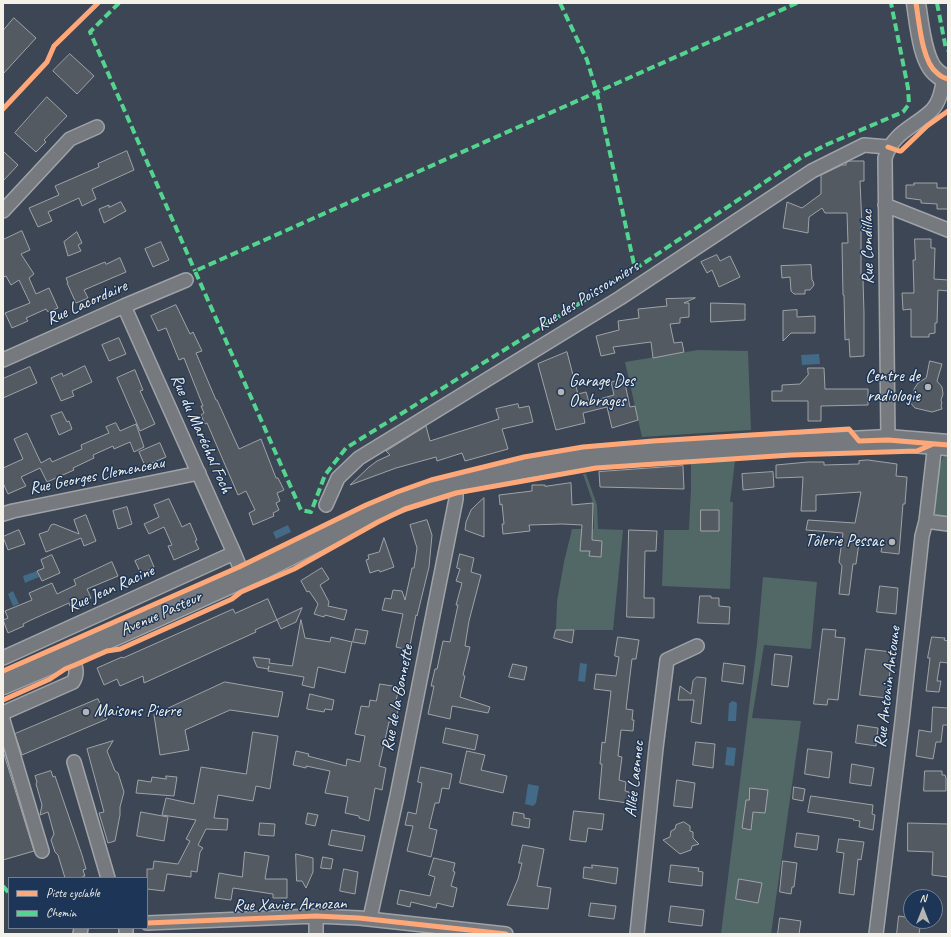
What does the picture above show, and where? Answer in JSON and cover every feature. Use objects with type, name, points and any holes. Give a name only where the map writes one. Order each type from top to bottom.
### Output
[{"type":"main road","points":[[916,3],[923,44],[929,62],[936,73],[946,78]]},
{"type":"main road","name":"Avenue Pasteur","points":[[3,684],[244,577],[375,512],[402,501],[456,484],[523,468],[586,458],[652,452],[888,440],[942,444]]},
{"type":"street","points":[[888,147],[896,137],[931,111],[939,98],[946,78]]},
{"type":"street","points":[[3,211],[70,139],[97,128]]},
{"type":"street","name":"Rue des Poissonniers","points":[[326,505],[338,478],[359,458],[620,298],[812,171],[864,145],[888,147]]},
{"type":"street","name":"Rue Condillac","points":[[888,147],[885,158],[888,440]]},
{"type":"street","points":[[885,205],[948,230]]},
{"type":"street","name":"Rue Lacordaire","points":[[3,360],[186,280]]},
{"type":"street","name":"Rue du Maréchal Foch","points":[[124,306],[244,577]]},
{"type":"street","name":"Rue Antonin Antoune","points":[[876,934],[902,721],[922,536],[942,444]]},
{"type":"street","name":"Rue Georges Clemenceau","points":[[3,514],[199,473]]},
{"type":"street","name":"Rue de la Bonnette","points":[[370,918],[397,796],[456,499],[456,484]]},
{"type":"street","points":[[926,521],[948,524]]},
{"type":"street","name":"Rue Jean Racine","points":[[3,658],[234,553]]},
{"type":"street","name":"Allée Laennec","points":[[636,934],[667,660],[697,646]]},
{"type":"street","points":[[3,713],[73,682],[76,676],[75,665],[71,655]]},
{"type":"street","points":[[3,720],[42,851]]},
{"type":"street","points":[[74,762],[108,877]]},
{"type":"street","points":[[316,916],[316,934]]},
{"type":"street","name":"Rue Xavier Arnozan","points":[[148,923],[316,916],[370,918],[477,933],[506,934]]},
{"type":"green space","points":[[698,350],[748,351],[751,430],[642,437],[625,362]]},
{"type":"green space","points":[[947,452],[948,517],[935,514],[934,510],[939,471],[943,457]]},
{"type":"green space","points":[[735,461],[730,502],[733,502],[730,589],[662,586],[664,530],[689,530],[691,464]]},
{"type":"green space","points":[[583,474],[586,474],[597,505],[598,529],[623,530],[613,630],[556,630],[557,601],[572,529],[594,529],[593,503]]},
{"type":"green space","points":[[763,577],[817,582],[811,649],[764,645],[752,718],[801,721],[771,934],[721,934],[757,644]]},
{"type":"water","points":[[819,354],[820,364],[802,365],[801,355]]},
{"type":"water","points":[[288,525],[291,532],[276,539],[273,532]]},
{"type":"water","points":[[37,571],[39,577],[25,583],[23,576]]},
{"type":"water","points":[[13,591],[19,604],[13,606],[8,594]]},
{"type":"water","points":[[580,663],[587,664],[585,682],[578,681]]},
{"type":"water","points":[[731,701],[736,702],[737,704],[736,721],[728,721],[729,703],[731,703]]},
{"type":"water","points":[[727,747],[736,748],[734,766],[725,765]]},
{"type":"water","points":[[528,784],[539,786],[536,803],[533,806],[525,804]]},
{"type":"building","points":[[14,18],[36,38],[3,74],[3,31]]},
{"type":"building","points":[[70,54],[94,76],[77,94],[53,71]]},
{"type":"building","points":[[47,97],[67,116],[44,140],[46,142],[36,152],[15,133]]},
{"type":"building","points":[[3,151],[18,165],[3,181]]},
{"type":"building","points":[[127,151],[134,170],[92,189],[96,199],[82,206],[79,198],[48,212],[52,221],[38,227],[29,208],[59,195],[55,186],[99,167],[98,164]]},
{"type":"building","points":[[850,161],[864,161],[864,181],[860,181],[862,226],[861,280],[863,280],[864,356],[850,357],[849,339],[845,340],[843,295],[842,243],[848,243],[847,213],[825,213],[822,208],[809,217],[808,233],[783,228],[787,202],[802,208],[821,194],[821,175],[842,165],[846,165],[846,163]]},
{"type":"building","points":[[914,183],[937,183],[937,188],[948,188],[948,209],[937,209],[937,204],[921,203],[921,200],[906,198],[906,185],[914,185]]},
{"type":"building","points":[[121,202],[126,211],[104,223],[99,209]]},
{"type":"building","points":[[22,231],[30,250],[21,254],[34,274],[29,278],[36,294],[49,288],[58,308],[48,312],[46,309],[26,318],[28,321],[12,328],[5,313],[30,303],[19,280],[11,285],[6,276],[3,277],[3,240]]},
{"type":"building","points":[[77,232],[82,243],[78,245],[81,251],[68,256],[64,242]]},
{"type":"building","points":[[915,239],[931,239],[931,248],[935,248],[934,279],[948,280],[948,291],[938,290],[937,323],[935,323],[935,333],[929,334],[929,337],[911,337],[911,309],[903,310],[902,293],[914,293],[913,260],[915,260]]},
{"type":"building","points":[[161,242],[169,260],[153,267],[145,249]]},
{"type":"building","points":[[717,255],[720,261],[730,256],[740,277],[719,287],[712,270],[707,273],[701,262]]},
{"type":"building","points":[[120,258],[126,272],[84,290],[88,298],[76,303],[66,278],[105,262],[106,264]]},
{"type":"building","points":[[811,265],[812,280],[814,285],[810,290],[805,290],[805,294],[794,294],[791,291],[790,277],[782,278],[781,266]]},
{"type":"building","points":[[695,298],[684,303],[689,303],[689,317],[680,318],[680,323],[670,324],[674,343],[682,342],[684,352],[653,358],[651,342],[613,347],[615,353],[601,356],[596,336],[619,330],[618,321],[639,318],[638,309],[667,306],[666,299]]},
{"type":"building","points":[[711,303],[745,304],[745,320],[711,322]]},
{"type":"building","points":[[176,305],[190,334],[193,332],[202,351],[196,353],[239,449],[261,439],[276,478],[278,478],[284,490],[277,493],[280,501],[276,503],[279,510],[273,513],[274,516],[253,525],[249,513],[255,510],[246,491],[238,495],[207,423],[205,424],[201,415],[204,413],[201,406],[203,406],[184,358],[179,360],[166,328],[158,331],[151,316]]},
{"type":"building","points":[[797,310],[797,317],[815,316],[815,333],[791,333],[783,341],[783,311]]},
{"type":"building","points":[[119,338],[126,354],[109,361],[102,345]]},
{"type":"building","points":[[567,352],[578,394],[586,392],[589,402],[614,395],[611,382],[624,379],[630,407],[635,406],[638,420],[612,428],[607,407],[583,413],[585,423],[556,430],[538,364]]},
{"type":"building","name":"Centre de radiologie","points":[[930,361],[942,364],[937,381],[942,387],[942,409],[932,412],[915,408],[908,400],[914,395],[914,389],[918,383],[926,378]]},
{"type":"building","points":[[85,366],[92,382],[72,391],[74,396],[61,401],[51,378],[62,373],[63,376]]},
{"type":"building","points":[[30,367],[37,383],[3,398],[3,379]]},
{"type":"building","points":[[808,368],[824,368],[825,389],[868,389],[868,405],[821,406],[821,421],[808,421],[808,401],[772,401],[772,391],[782,391],[782,385],[800,384],[808,375]]},
{"type":"building","points":[[135,370],[143,390],[140,391],[155,424],[140,431],[117,378]]},
{"type":"building","points":[[518,404],[519,408],[529,406],[533,422],[502,429],[508,449],[465,461],[462,453],[437,461],[436,457],[396,468],[350,485],[377,461],[390,455],[386,451],[426,426],[430,441],[499,419],[496,409]]},
{"type":"building","points":[[62,412],[67,422],[69,421],[72,429],[59,435],[51,416]]},
{"type":"building","points":[[116,423],[120,431],[136,424],[144,447],[134,452],[130,442],[114,449],[113,446],[93,455],[94,458],[73,468],[74,470],[47,482],[40,468],[21,477],[26,486],[8,494],[3,483],[3,468],[23,459],[14,439],[27,433],[41,463],[50,458],[52,462],[82,449],[81,445],[109,433],[106,427]]},
{"type":"building","points":[[160,443],[166,457],[145,466],[139,452]]},
{"type":"building","points":[[868,460],[897,464],[896,476],[907,477],[899,554],[881,552],[882,546],[859,543],[856,564],[853,564],[849,595],[839,594],[842,566],[839,562],[843,533],[806,530],[808,520],[855,523],[861,492],[816,495],[816,511],[801,511],[803,477],[776,478],[776,465],[808,462],[824,462],[824,465],[859,464],[859,461]]},
{"type":"building","points":[[683,466],[684,489],[600,487],[599,472]]},
{"type":"building","points":[[773,472],[774,487],[743,490],[742,474]]},
{"type":"building","points":[[571,483],[572,505],[593,503],[592,540],[602,541],[601,557],[589,556],[590,551],[580,551],[582,525],[529,525],[530,531],[503,534],[502,524],[504,524],[502,504],[500,505],[499,495],[532,491],[532,485],[545,486]]},
{"type":"building","points":[[484,498],[484,537],[465,530],[466,522],[471,510]]},
{"type":"building","points":[[169,499],[182,527],[190,523],[199,549],[174,560],[168,546],[172,545],[164,527],[149,534],[144,524],[159,517],[154,505]]},
{"type":"building","points":[[127,507],[132,524],[118,529],[113,511]]},
{"type":"building","points":[[701,510],[719,510],[719,531],[701,531]]},
{"type":"building","points":[[86,515],[96,541],[84,546],[81,538],[46,552],[39,534],[48,531],[51,525],[54,524],[79,534],[74,520]]},
{"type":"building","points":[[427,520],[432,535],[429,567],[417,616],[416,615],[409,650],[396,647],[403,614],[382,610],[385,598],[391,599],[393,590],[402,591],[405,600],[412,568],[414,568],[417,548],[410,525]]},
{"type":"building","points":[[19,530],[25,544],[8,550],[3,537]]},
{"type":"building","points":[[629,530],[657,531],[656,551],[645,551],[644,598],[654,598],[654,618],[627,617]]},
{"type":"building","points":[[384,538],[394,567],[380,572],[379,570],[370,573],[366,560],[369,559],[368,555],[379,552]]},
{"type":"building","points":[[460,554],[474,558],[471,572],[481,575],[469,621],[465,646],[470,647],[463,675],[465,676],[460,697],[490,707],[488,713],[452,706],[450,719],[428,714],[434,686],[431,686],[435,669],[437,669],[443,641],[450,642],[458,605],[456,605],[462,583],[456,581],[460,569],[457,568]]},
{"type":"building","points":[[52,555],[60,573],[42,581],[37,571],[44,568],[41,560]]},
{"type":"building","points":[[149,555],[154,567],[141,574],[135,561]]},
{"type":"building","points":[[112,562],[118,576],[87,589],[91,598],[74,606],[73,604],[70,606],[69,603],[31,620],[23,624],[24,626],[8,633],[3,620],[8,618],[5,611],[32,600],[29,593],[52,583],[57,594],[76,585],[74,580]]},
{"type":"building","points":[[322,568],[329,579],[320,585],[329,602],[328,606],[347,610],[344,620],[314,614],[318,604],[309,591],[307,592],[301,581]]},
{"type":"building","points":[[880,586],[898,588],[896,614],[877,612]]},
{"type":"building","points":[[700,596],[719,598],[719,606],[730,607],[729,624],[698,623]]},
{"type":"building","points":[[268,599],[277,620],[255,630],[256,632],[144,683],[143,676],[120,686],[117,679],[104,685],[97,668],[233,609],[235,613]]},
{"type":"building","points":[[302,608],[296,622],[281,629],[277,620]]},
{"type":"building","points":[[301,620],[305,638],[330,642],[331,637],[352,642],[345,673],[318,667],[314,688],[302,685],[304,677],[268,671],[269,666],[268,669],[257,667],[253,657],[270,659],[269,663],[292,666]]},
{"type":"building","points":[[356,629],[368,631],[365,644],[353,642]]},
{"type":"building","points":[[823,629],[836,630],[835,637],[845,638],[838,700],[828,699],[827,705],[814,704]]},
{"type":"building","points":[[556,630],[574,630],[572,643],[554,638]]},
{"type":"building","points":[[618,637],[639,640],[636,659],[632,659],[626,709],[633,710],[633,731],[621,730],[618,756],[622,757],[619,780],[626,782],[625,791],[629,792],[628,803],[599,799],[602,742],[605,743],[611,691],[594,689],[596,674],[616,676],[619,657],[615,656]]},
{"type":"building","points":[[932,637],[945,638],[944,640],[948,641],[948,663],[940,662],[937,681],[941,681],[939,692],[926,691],[930,658],[928,658]]},
{"type":"building","points":[[866,649],[892,652],[887,698],[860,695]]},
{"type":"building","points":[[775,654],[792,656],[788,687],[772,685]]},
{"type":"building","points":[[724,663],[745,666],[743,684],[722,681]]},
{"type":"building","points":[[513,664],[527,667],[524,680],[509,677]]},
{"type":"building","points":[[697,677],[706,678],[701,724],[691,722],[694,700],[678,700],[680,686],[691,694],[693,681]]},
{"type":"building","points":[[225,682],[283,692],[278,717],[230,710],[185,730],[189,750],[160,755],[154,715]]},
{"type":"building","points":[[380,684],[399,687],[395,706],[399,706],[395,723],[389,722],[379,766],[386,768],[382,790],[375,788],[369,821],[359,818],[359,816],[345,813],[348,797],[325,793],[330,771],[293,765],[296,751],[309,754],[308,756],[346,766],[347,759],[360,762],[365,736],[355,734],[361,706],[369,707],[370,700],[376,701]]},
{"type":"building","points":[[310,694],[334,700],[332,710],[325,709],[324,712],[307,709]]},
{"type":"building","points":[[98,699],[107,719],[22,755],[15,734]]},
{"type":"building","points":[[933,707],[948,708],[948,725],[943,725],[941,742],[936,742],[933,759],[916,756],[919,730],[931,732]]},
{"type":"building","points":[[858,725],[878,728],[876,746],[856,743]]},
{"type":"building","points":[[446,728],[478,735],[475,750],[443,743]]},
{"type":"building","points":[[253,732],[278,736],[270,789],[256,786],[253,801],[218,795],[214,818],[228,819],[227,830],[206,829],[198,845],[203,848],[200,852],[197,872],[191,871],[191,877],[167,874],[164,891],[148,889],[147,869],[153,869],[154,861],[178,864],[190,841],[186,839],[196,820],[162,815],[166,798],[194,804],[201,767],[246,774]]},
{"type":"building","points":[[113,741],[107,751],[115,771],[118,773],[124,792],[120,807],[115,841],[108,843],[99,813],[104,812],[87,749]]},
{"type":"building","points":[[696,742],[715,744],[713,768],[693,765]]},
{"type":"building","points":[[808,749],[832,752],[829,778],[805,774]]},
{"type":"building","points":[[3,751],[34,851],[3,860]]},
{"type":"building","points":[[467,751],[485,755],[481,770],[507,776],[503,793],[460,783]]},
{"type":"building","points":[[852,764],[874,768],[871,786],[850,783]]},
{"type":"building","points":[[421,767],[452,774],[449,789],[442,788],[439,803],[435,803],[429,828],[437,830],[431,857],[407,851],[413,826],[405,825],[408,812],[416,814],[422,783],[418,782]]},
{"type":"building","points":[[51,771],[53,777],[55,776],[86,869],[83,870],[85,876],[83,877],[65,877],[58,855],[55,852],[51,840],[54,834],[48,812],[40,815],[42,805],[35,776]]},
{"type":"building","points":[[925,771],[942,771],[942,775],[945,775],[946,778],[946,791],[924,791]]},
{"type":"building","points":[[166,776],[177,777],[174,796],[136,793],[138,780],[151,782],[152,777],[166,779]]},
{"type":"building","points":[[677,780],[695,783],[692,808],[674,806]]},
{"type":"building","points":[[794,787],[805,789],[803,801],[793,799]]},
{"type":"building","points":[[750,788],[768,790],[765,813],[753,812],[751,830],[742,828],[746,800],[749,800]]},
{"type":"building","points":[[811,796],[873,805],[872,814],[875,815],[873,830],[859,827],[860,821],[853,820],[854,819],[808,812]]},
{"type":"building","points":[[574,811],[604,814],[602,830],[588,828],[586,842],[570,840]]},
{"type":"building","points":[[141,812],[168,817],[164,841],[137,836]]},
{"type":"building","points":[[514,812],[524,814],[524,818],[530,819],[529,828],[512,825]]},
{"type":"building","points":[[308,813],[318,815],[315,826],[306,824]]},
{"type":"building","points":[[684,822],[690,826],[690,831],[693,832],[693,838],[699,844],[692,846],[691,850],[680,854],[663,840],[670,837],[671,831],[675,829],[676,825]]},
{"type":"building","points":[[260,823],[275,824],[274,836],[259,835]]},
{"type":"building","points":[[908,823],[948,824],[948,877],[932,875],[933,852],[908,851]]},
{"type":"building","points":[[332,830],[365,836],[362,851],[329,845]]},
{"type":"building","points":[[797,833],[819,836],[817,850],[795,847]]},
{"type":"building","points":[[839,839],[864,842],[861,860],[858,859],[854,895],[839,893],[844,853],[837,852]]},
{"type":"building","points":[[523,845],[544,849],[537,886],[551,888],[548,909],[507,905],[518,879],[522,863],[519,863]]},
{"type":"building","points":[[245,852],[269,856],[265,879],[287,879],[287,898],[273,898],[273,894],[233,888],[231,900],[215,898],[219,873],[242,877]]},
{"type":"building","points":[[296,854],[313,858],[313,872],[306,888],[302,881],[297,881]]},
{"type":"building","points":[[323,857],[333,859],[331,869],[321,868]]},
{"type":"building","points":[[434,858],[455,863],[453,871],[455,872],[451,886],[457,888],[453,907],[437,903],[436,908],[411,902],[410,907],[397,904],[400,890],[430,896],[435,877],[429,875]]},
{"type":"building","points":[[783,861],[797,863],[794,887],[792,887],[791,894],[780,892]]},
{"type":"building","points":[[592,865],[618,868],[616,884],[583,878],[584,867],[592,868]]},
{"type":"building","points":[[671,865],[699,868],[698,871],[703,872],[702,886],[669,882]]},
{"type":"building","points":[[344,869],[358,872],[355,894],[340,891]]},
{"type":"building","points":[[739,879],[762,883],[758,903],[736,899]]},
{"type":"building","points":[[591,903],[616,906],[614,919],[589,916]]},
{"type":"building","points":[[671,906],[704,910],[702,926],[669,922]]},
{"type":"building","points":[[899,916],[903,917],[903,929],[920,929],[919,934],[897,934]]},
{"type":"building","points":[[780,918],[801,921],[799,934],[778,934]]},
{"type":"marked path","points":[[119,3],[90,32],[195,271]]},
{"type":"marked path","points":[[560,3],[587,60],[597,93],[635,269]]},
{"type":"marked path","points":[[797,3],[195,271],[301,510],[311,512],[325,475],[346,448],[635,269],[802,157],[828,144],[903,112],[909,104],[908,88],[891,3]]},
{"type":"marked path","points":[[937,3],[946,49],[948,50]]},
{"type":"marked path","points":[[3,886],[8,892]]},
{"type":"cycle path","points":[[3,109],[47,62],[54,46],[98,3]]},
{"type":"cycle path","points":[[916,3],[922,41],[928,60],[932,68],[937,73],[948,79]]},
{"type":"cycle path","points":[[888,147],[901,151],[927,126],[948,111]]},
{"type":"cycle path","points":[[3,671],[239,567],[366,505],[397,492],[431,480],[524,457],[583,447],[653,441],[849,429],[859,441],[888,440],[948,445]]},
{"type":"cycle path","points":[[3,700],[50,679],[65,669],[107,651],[120,649],[232,599],[241,592],[294,569],[378,522],[405,509],[456,493],[596,468],[791,455],[917,451],[933,444]]},
{"type":"cycle path","points":[[148,923],[316,916],[359,918],[506,934]]},
{"type":"place","name":"Centre de radiologie","points":[[928,387]]},
{"type":"place","name":"Garage Des Ombrages","points":[[561,392]]},
{"type":"place","name":"Tôlerie Pessac","points":[[892,542]]},
{"type":"place","name":"Maisons Pierre","points":[[86,712]]}]
